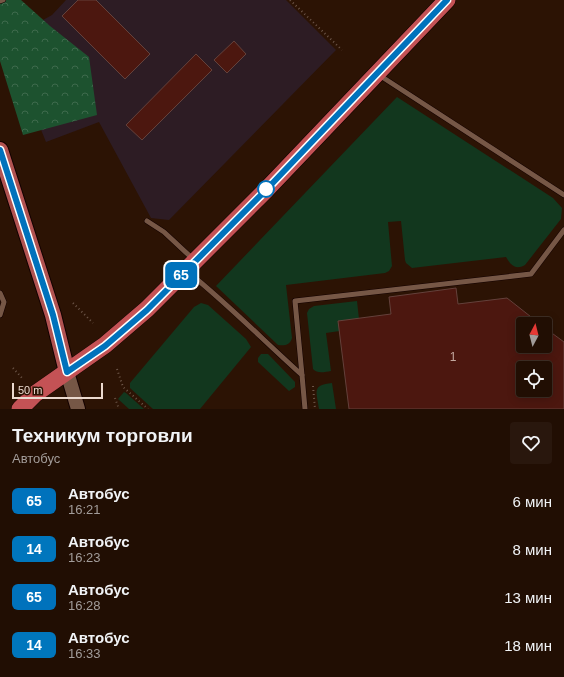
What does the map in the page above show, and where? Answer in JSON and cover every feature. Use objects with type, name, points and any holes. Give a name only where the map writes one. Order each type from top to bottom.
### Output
[{"type":"highway","points":[[20,409],[35,394],[105,346],[147,310],[447,0]]},
{"type":"main road","points":[[0,150],[53,315],[78,409]]},
{"type":"lane","points":[[377,73],[564,196]]},
{"type":"lane","points":[[147,221],[164,232],[208,288],[302,375]]},
{"type":"lane","points":[[305,409],[295,301],[531,274],[564,230]]},
{"type":"lane","points":[[0,293],[4,302],[0,315]]},
{"type":"path","points":[[290,0],[342,50]]},
{"type":"path","points":[[73,303],[93,323]]},
{"type":"path","points":[[13,368],[22,378]]},
{"type":"path","points":[[117,369],[123,386],[148,409]]},
{"type":"path","points":[[115,398],[119,409]]},
{"type":"shaded area","points":[[66,0],[286,0],[336,50],[169,220],[151,218],[99,122],[46,142],[5,41],[52,15]]},
{"type":"green space","points":[[0,0],[21,0],[50,26],[89,57],[97,115],[23,135],[0,61]]},
{"type":"green space","points":[[397,97],[553,198],[562,208],[561,219],[525,265],[519,267],[512,265],[506,257],[412,268],[406,263],[405,260],[401,221],[388,222],[392,266],[389,271],[385,273],[286,285],[292,338],[287,344],[278,345],[216,286]]},
{"type":"green space","points":[[357,301],[360,328],[326,333],[331,371],[315,371],[313,369],[307,313],[309,309],[314,306]]},
{"type":"green space","points":[[201,303],[208,305],[246,339],[251,347],[200,409],[153,409],[130,388],[130,383],[194,307]]},
{"type":"green space","points":[[261,354],[268,354],[295,382],[295,387],[289,391],[258,362],[258,358]]},
{"type":"green space","points":[[332,383],[336,409],[319,409],[317,394],[318,388],[325,384]]},
{"type":"green space","points":[[124,392],[144,409],[129,409],[118,399]]},
{"type":"building","points":[[78,0],[96,0],[150,54],[125,79],[62,16]]},
{"type":"building","points":[[234,41],[246,54],[227,73],[214,60]]},
{"type":"building","points":[[196,54],[212,70],[142,140],[126,125]]},
{"type":"building","points":[[456,288],[458,304],[507,298],[531,317],[516,317],[516,353],[552,353],[552,333],[564,342],[564,409],[349,409],[338,321],[391,314],[389,297]]},
{"type":"bus line","name":"65","points":[[0,150],[53,315],[67,372],[105,346],[147,310],[266,190],[447,0]]}]
